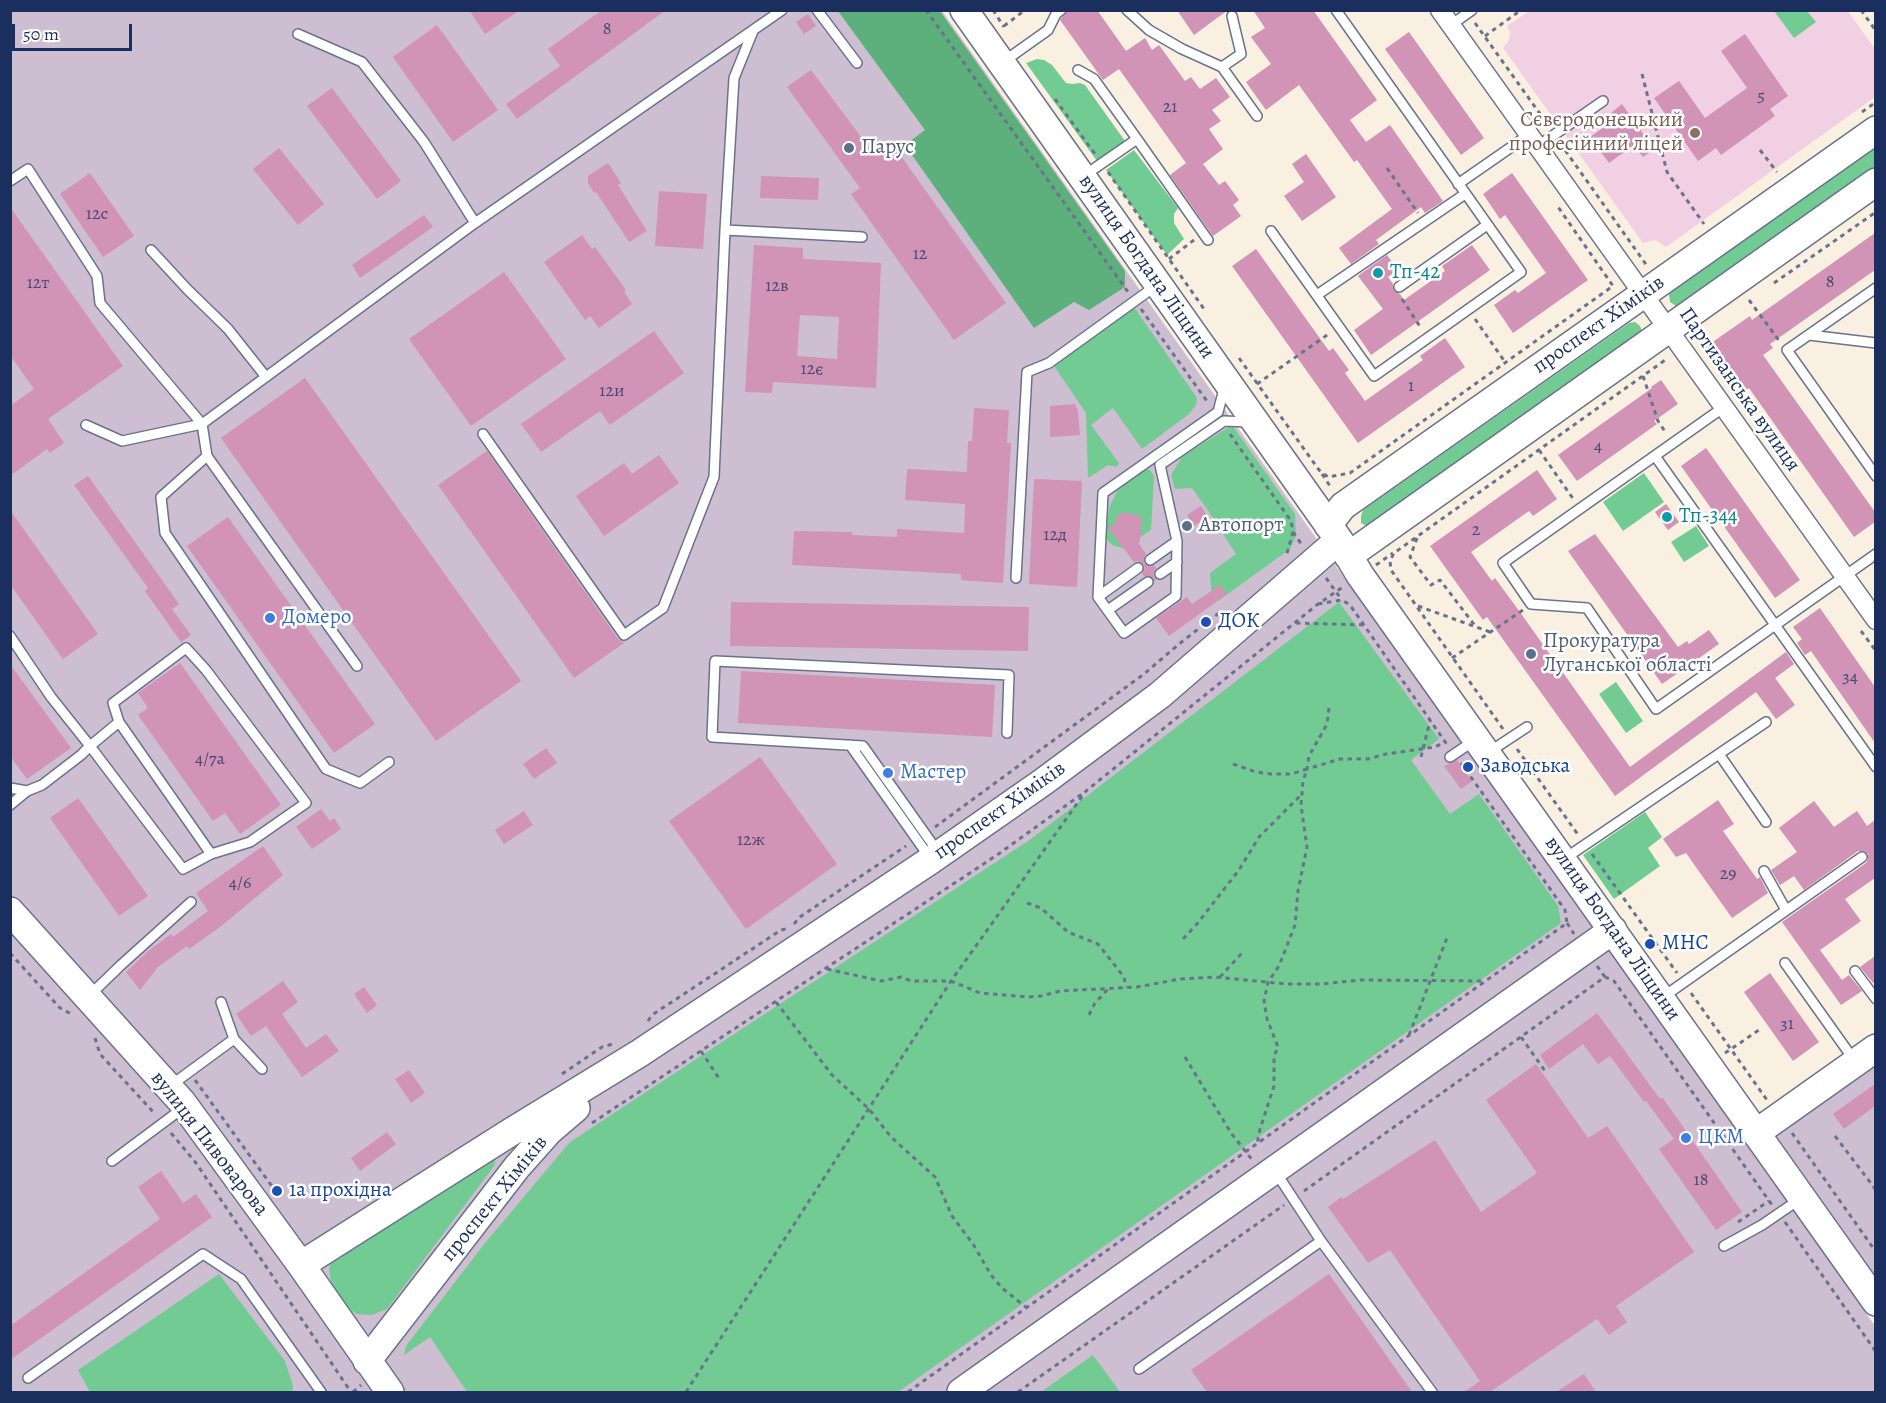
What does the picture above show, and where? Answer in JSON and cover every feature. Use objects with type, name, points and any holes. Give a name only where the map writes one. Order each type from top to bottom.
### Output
[{"type":"street","name":"вулиця Богдана Ліщини","points":[[964,10],[1011,56],[1092,170],[1159,284],[1232,368],[1255,422],[1562,860],[1873,1295]]},
{"type":"street","name":"Партизанська вулиця","points":[[1446,18],[1875,620]]},
{"type":"street","name":"проспект Хіміків","points":[[1338,540],[1343,506],[1644,294],[1867,123]]},
{"type":"street","name":"проспект Хіміків","points":[[301,1265],[642,1040],[928,847],[1043,782],[1160,695],[1338,540],[1668,329],[1875,182]]},
{"type":"street","name":"вулиця Пивоварова","points":[[10,911],[82,1007],[181,1088],[377,1375]]},
{"type":"street","points":[[961,1392],[1613,930]]},
{"type":"street","name":"проспект Хіміків","points":[[377,1375],[517,1167],[549,1131],[642,1040]]},
{"type":"street","points":[[1756,1133],[1866,1055]]},
{"type":"lane","points":[[86,425],[122,441],[202,424],[475,223],[782,10]]},
{"type":"lane","points":[[817,10],[856,63]]},
{"type":"lane","points":[[1011,56],[1048,30],[1056,14],[1061,10]]},
{"type":"lane","points":[[1127,10],[1149,30],[1165,40],[1222,67],[1257,116]]},
{"type":"lane","points":[[1271,231],[1374,376],[1521,272],[1336,10]]},
{"type":"lane","points":[[1446,18],[1470,12]]},
{"type":"lane","points":[[1222,67],[1241,54],[1232,16]]},
{"type":"lane","points":[[483,434],[624,635],[663,608],[714,477],[734,78],[753,32]]},
{"type":"lane","points":[[297,34],[362,62],[424,142],[475,223]]},
{"type":"lane","points":[[1078,70],[1094,80],[1206,237]]},
{"type":"lane","points":[[1458,184],[1534,140],[1554,134],[1603,101]]},
{"type":"lane","points":[[1092,170],[1137,139]]},
{"type":"lane","points":[[10,181],[28,168],[97,276],[100,303],[202,424],[207,456],[357,666]]},
{"type":"lane","points":[[1317,294],[1465,194]]},
{"type":"lane","points":[[1399,287],[1487,225]]},
{"type":"lane","points":[[725,230],[862,237]]},
{"type":"lane","points":[[151,250],[220,320],[266,377]]},
{"type":"lane","points":[[1016,578],[1027,372],[1049,363],[1159,284]]},
{"type":"lane","points":[[1875,288],[1787,350],[1875,476]]},
{"type":"lane","points":[[1809,335],[1875,343]]},
{"type":"lane","points":[[1232,368],[1218,412],[1103,493],[1098,597],[1124,633],[1176,596],[1177,541],[1160,465],[1224,421],[1255,422]]},
{"type":"lane","points":[[1724,407],[1503,563],[1531,604],[1587,608],[1656,709],[1875,554]]},
{"type":"lane","points":[[207,456],[161,497],[165,533],[326,769],[360,783],[389,762]]},
{"type":"lane","points":[[1655,456],[1875,767]]},
{"type":"lane","points":[[1150,560],[1177,541]]},
{"type":"lane","points":[[1160,574],[1177,562]]},
{"type":"lane","points":[[1098,597],[1138,568]]},
{"type":"lane","points":[[1108,610],[1148,582]]},
{"type":"lane","points":[[10,636],[51,697],[183,869],[211,854],[250,842],[306,803],[206,670],[186,648],[113,703],[119,722],[211,854]]},
{"type":"lane","points":[[928,847],[850,745],[712,737],[715,661],[1009,675],[1007,733]]},
{"type":"lane","points":[[10,805],[27,791],[42,785],[119,722]]},
{"type":"lane","points":[[1562,860],[1766,722]]},
{"type":"lane","points":[[1452,756],[1527,727]]},
{"type":"lane","points":[[1719,754],[1766,822]]},
{"type":"lane","points":[[10,788],[27,791]]},
{"type":"lane","points":[[1661,998],[1862,857]]},
{"type":"lane","points":[[1764,871],[1786,910]]},
{"type":"lane","points":[[82,1007],[121,965],[191,902]]},
{"type":"lane","points":[[1785,963],[1866,1055]]},
{"type":"lane","points":[[1855,971],[1875,999]]},
{"type":"lane","points":[[221,1002],[234,1039],[262,1069]]},
{"type":"lane","points":[[112,1161],[163,1123],[181,1088],[234,1039]]},
{"type":"lane","points":[[1275,1170],[1322,1241],[1432,1392]]},
{"type":"lane","points":[[1724,1246],[1762,1225],[1802,1197]]},
{"type":"lane","points":[[1139,1369],[1322,1241]]},
{"type":"lane","points":[[28,1378],[203,1254],[242,1279],[321,1392]]},
{"type":"path","points":[[927,10],[1215,413]]},
{"type":"path","points":[[993,10],[1004,26],[1011,56]]},
{"type":"path","points":[[1004,26],[1025,10]]},
{"type":"path","points":[[1485,36],[1521,10]]},
{"type":"path","points":[[1861,10],[1875,31]]},
{"type":"path","points":[[1470,12],[1646,265],[1651,262]]},
{"type":"path","points":[[1642,74],[1666,172],[1704,224],[1695,230]]},
{"type":"path","points":[[1055,98],[1092,170],[1169,259],[1206,312]]},
{"type":"path","points":[[1867,123],[1875,102]]},
{"type":"path","points":[[1761,150],[1777,172],[1775,174]]},
{"type":"path","points":[[1387,168],[1424,222]]},
{"type":"path","points":[[1769,286],[1875,212]]},
{"type":"path","points":[[1169,259],[1206,237]]},
{"type":"path","points":[[1399,287],[1406,296],[1401,300],[1428,338]]},
{"type":"path","points":[[1742,305],[1749,300],[1787,350]]},
{"type":"path","points":[[1468,309],[1505,362]]},
{"type":"path","points":[[1257,384],[1339,326]]},
{"type":"path","points":[[1232,368],[1257,384],[1319,470],[1328,477],[1350,473]]},
{"type":"path","points":[[1643,376],[1658,421],[1673,444]]},
{"type":"path","points":[[1222,422],[1291,521],[1293,532],[1287,556],[1282,561]]},
{"type":"path","points":[[1539,450],[1581,508]]},
{"type":"path","points":[[1418,536],[1410,557],[1431,585],[1440,580],[1476,627]]},
{"type":"path","points":[[590,1124],[998,855],[1086,791],[1318,604],[1342,600],[1350,605],[1445,742],[1452,756],[1565,910],[1567,924],[908,1392]]},
{"type":"path","points":[[1452,658],[1531,604]]},
{"type":"path","points":[[1416,606],[1490,632]]},
{"type":"path","points":[[642,1040],[652,1015],[781,930],[790,928],[800,917],[928,847],[1220,613]]},
{"type":"path","points":[[1296,622],[1364,625]]},
{"type":"path","points":[[1257,1144],[1274,1086],[1274,1056],[1278,1047],[1267,1020],[1264,1001],[1268,982],[1279,966],[1295,925],[1298,891],[1307,847],[1301,805],[1302,794],[1310,756],[1327,724],[1329,708]]},
{"type":"path","points":[[1420,757],[1430,720]]},
{"type":"path","points":[[1233,764],[1248,770],[1271,774],[1291,774],[1340,759],[1368,759],[1435,747],[1445,742]]},
{"type":"path","points":[[686,1392],[951,981],[1086,791]]},
{"type":"path","points":[[1183,939],[1239,870],[1259,837],[1302,794]]},
{"type":"path","points":[[1027,903],[1041,908],[1068,932],[1098,944],[1124,977],[1126,987]]},
{"type":"path","points":[[1408,1037],[1447,938]]},
{"type":"path","points":[[1220,978],[1242,952]]},
{"type":"path","points":[[10,953],[60,1008],[82,1007]]},
{"type":"path","points":[[827,969],[881,981],[901,977],[911,981],[951,981],[980,993],[1028,997],[1060,991],[1137,987],[1180,979],[1220,978],[1313,984],[1360,980],[1378,982],[1486,981]]},
{"type":"path","points":[[1297,1196],[1605,977],[1614,981],[1875,1352]]},
{"type":"path","points":[[1089,1015],[1109,988]]},
{"type":"path","points":[[776,1002],[832,1075],[869,1109],[891,1137],[934,1177],[952,1216],[973,1244],[981,1260],[1002,1288],[1027,1308]]},
{"type":"path","points":[[93,1029],[100,1054],[196,1163],[352,1392],[377,1375]]},
{"type":"path","points":[[1731,1049],[1759,1030]]},
{"type":"path","points":[[1521,1037],[1545,1071]]},
{"type":"path","points":[[553,1080],[602,1047],[614,1043]]},
{"type":"path","points":[[701,1051],[720,1080]]},
{"type":"path","points":[[1185,1057],[1231,1133],[1247,1152]]},
{"type":"path","points":[[181,1088],[283,1202]]},
{"type":"path","points":[[1835,1136],[1875,1190]]},
{"type":"path","points":[[1797,1138],[1875,1252]]},
{"type":"path","points":[[1732,1227],[1769,1201]]},
{"type":"path","points":[[1018,1392],[1287,1203]]},
{"type":"shaded area","points":[[10,11],[942,11],[1875,1326],[1875,1392],[11,1392]]},
{"type":"shaded area","name":"Сєвєродонецький професійний ліцей","points":[[1529,11],[1848,11],[1875,49],[1875,97],[1666,247],[1655,240],[1643,243],[1503,48],[1509,40],[1510,32],[1507,26]]},
{"type":"shaded area","points":[[1875,1058],[1875,1276],[1773,1131]]},
{"type":"green space","points":[[838,11],[940,11],[1125,271],[1125,287],[1089,310],[1074,302],[1034,328],[905,145],[925,130]]},
{"type":"green space","points":[[1774,11],[1807,11],[1816,22],[1794,38]]},
{"type":"green space","points":[[1037,59],[1052,65],[1066,83],[1085,85],[1125,141],[1097,161],[1026,63]]},
{"type":"green space","points":[[1875,146],[1875,169],[1683,305],[1676,306],[1670,302],[1669,295],[1672,290]]},
{"type":"green space","points":[[1134,150],[1178,208],[1174,214],[1174,223],[1184,239],[1167,255],[1106,170]]},
{"type":"green space","points":[[1134,307],[1197,398],[1196,405],[1189,414],[1142,449],[1113,408],[1091,425],[1119,463],[1116,467],[1108,465],[1088,478],[1086,413],[1054,366]]},
{"type":"green space","points":[[1635,322],[1642,331],[1368,527],[1361,523],[1363,510],[1629,323]]},
{"type":"green space","points":[[1232,425],[1295,514],[1296,536],[1290,549],[1218,601],[1211,588],[1210,573],[1236,554],[1192,488],[1175,489],[1171,475],[1182,457]]},
{"type":"green space","points":[[1142,469],[1150,470],[1154,476],[1151,530],[1124,548],[1114,546],[1106,536],[1109,508],[1117,491]]},
{"type":"green space","points":[[1644,473],[1664,502],[1623,531],[1603,502]]},
{"type":"green space","points":[[1696,526],[1709,546],[1684,562],[1671,542]]},
{"type":"green space","points":[[1339,602],[1439,739],[1411,760],[1450,814],[1479,794],[1558,906],[1561,923],[898,1392],[467,1392],[430,1337],[404,1355],[406,1346],[485,1243],[570,1142],[1031,839]]},
{"type":"green space","points":[[1616,682],[1643,721],[1626,733],[1599,694]]},
{"type":"green space","points":[[1645,812],[1662,837],[1648,848],[1660,866],[1614,899],[1583,855]]},
{"type":"green space","points":[[496,1157],[494,1166],[387,1309],[372,1315],[357,1314],[350,1310],[332,1286],[329,1269],[332,1260]]},
{"type":"green space","points":[[219,1274],[285,1361],[293,1386],[292,1392],[90,1392],[78,1370]]},
{"type":"green space","points":[[1093,1355],[1120,1392],[1041,1392]]},
{"type":"building","points":[[469,10],[520,10],[485,34]]},
{"type":"building","points":[[602,10],[666,10],[517,119],[506,104],[560,66],[548,49]]},
{"type":"building","points":[[1068,10],[1097,10],[1126,51],[1145,38],[1152,50],[1159,45],[1185,81],[1191,77],[1200,89],[1216,78],[1230,97],[1212,110],[1221,121],[1209,129],[1223,149],[1203,164],[1219,185],[1225,181],[1239,200],[1233,205],[1241,216],[1213,236],[1170,175],[1186,163],[1119,69],[1103,80],[1060,20]]},
{"type":"building","points":[[1177,10],[1228,10],[1194,35]]},
{"type":"building","points":[[1253,10],[1313,10],[1377,100],[1350,120],[1366,142],[1390,125],[1443,201],[1425,213],[1421,207],[1376,240],[1379,244],[1351,264],[1339,248],[1392,209],[1357,160],[1354,162],[1299,85],[1266,110],[1246,82],[1271,64],[1251,37],[1265,28]]},
{"type":"building","points":[[808,14],[816,26],[804,34],[796,22]]},
{"type":"building","points":[[437,25],[498,110],[453,142],[393,57]]},
{"type":"building","points":[[1409,32],[1484,138],[1461,155],[1385,49]]},
{"type":"building","points":[[1745,34],[1788,96],[1770,109],[1775,116],[1721,155],[1716,148],[1698,161],[1654,98],[1679,81],[1705,118],[1747,88],[1721,51]]},
{"type":"building","points":[[811,70],[876,157],[893,145],[1006,303],[954,340],[851,194],[860,188],[787,87]]},
{"type":"building","points":[[332,88],[401,181],[377,199],[307,106]]},
{"type":"building","points":[[1622,104],[1654,149],[1643,157],[1634,145],[1609,163],[1590,137],[1615,119],[1611,113]]},
{"type":"building","points":[[279,148],[324,204],[298,225],[253,169]]},
{"type":"building","points":[[1306,154],[1336,197],[1302,221],[1284,196],[1304,182],[1292,164]]},
{"type":"building","points":[[608,163],[621,183],[618,185],[647,231],[629,242],[588,183],[588,176]]},
{"type":"building","points":[[90,173],[134,236],[103,257],[60,194]]},
{"type":"building","points":[[1512,173],[1588,280],[1513,333],[1494,305],[1515,290],[1518,293],[1546,273],[1505,215],[1500,219],[1483,194]]},
{"type":"building","points":[[761,176],[819,178],[818,200],[760,198]]},
{"type":"building","points":[[659,191],[707,194],[703,249],[655,246]]},
{"type":"building","points":[[10,207],[123,366],[48,419],[64,443],[50,453],[47,449],[10,476],[10,406],[34,389],[10,355]]},
{"type":"building","points":[[424,215],[433,227],[360,278],[352,265]]},
{"type":"building","points":[[1875,233],[1875,270],[1770,344],[1773,348],[1763,355],[1875,512],[1875,522],[1854,537],[1749,388],[1738,396],[1704,348],[1750,316],[1752,320]]},
{"type":"building","points":[[582,235],[592,249],[595,247],[626,290],[624,292],[632,304],[599,328],[590,316],[585,320],[544,262]]},
{"type":"building","points":[[754,245],[803,248],[803,259],[881,263],[876,388],[773,382],[772,393],[745,392]],"holes":[[[800,315],[839,317],[837,359],[797,356]]]},
{"type":"building","points":[[1472,245],[1490,270],[1371,355],[1354,330],[1383,309],[1358,276],[1387,255],[1398,270],[1388,277],[1393,284],[1394,291],[1404,300],[1445,271],[1442,266]]},
{"type":"building","points":[[1256,249],[1329,351],[1333,348],[1349,370],[1345,373],[1365,401],[1423,360],[1420,356],[1445,338],[1465,367],[1358,443],[1232,266]]},
{"type":"building","points":[[504,272],[566,359],[471,426],[409,339]]},
{"type":"building","points":[[654,331],[684,373],[610,425],[600,411],[541,452],[521,424]]},
{"type":"building","points":[[305,378],[521,681],[436,741],[221,438]]},
{"type":"building","points":[[1661,380],[1678,404],[1654,421],[1657,424],[1577,481],[1558,455]]},
{"type":"building","points":[[1075,404],[1080,435],[1050,437],[1050,406]]},
{"type":"building","points":[[974,408],[1009,410],[1007,443],[1011,443],[1003,583],[961,580],[961,574],[792,565],[794,531],[852,532],[852,535],[897,537],[897,529],[964,533],[965,504],[905,500],[907,469],[967,472],[968,441],[972,441]]},
{"type":"building","points":[[1706,448],[1800,580],[1775,598],[1681,466]]},
{"type":"building","points":[[487,451],[618,639],[624,643],[574,678],[438,485]]},
{"type":"building","points":[[659,455],[679,483],[604,536],[576,496],[624,463],[632,474]]},
{"type":"building","points":[[1537,470],[1557,499],[1533,516],[1529,511],[1471,552],[1492,581],[1495,578],[1630,767],[1786,652],[1794,664],[1775,678],[1795,705],[1776,719],[1756,692],[1615,796],[1487,617],[1483,620],[1430,546]]},
{"type":"building","points":[[88,476],[179,604],[172,609],[191,635],[181,642],[145,591],[148,588],[74,485]]},
{"type":"building","points":[[1034,479],[1082,481],[1077,587],[1029,584]]},
{"type":"building","name":"Тп-344","points":[[1666,504],[1679,522],[1668,530],[1655,512]]},
{"type":"building","points":[[1201,506],[1208,517],[1194,526],[1187,515]]},
{"type":"building","points":[[10,510],[98,634],[63,659],[10,584]]},
{"type":"building","points":[[1122,512],[1141,516],[1139,544],[1146,554],[1144,563],[1148,566],[1154,565],[1156,568],[1153,574],[1155,581],[1150,576],[1144,576],[1143,564],[1138,561],[1134,562],[1108,528],[1115,523],[1117,516]]},
{"type":"building","points":[[228,517],[375,724],[334,753],[187,546]]},
{"type":"building","points":[[1595,534],[1678,647],[1687,641],[1689,644],[1709,630],[1719,644],[1662,684],[1568,551]]},
{"type":"building","points":[[1220,585],[1227,594],[1169,636],[1156,618],[1187,597],[1192,604]]},
{"type":"building","points":[[731,602],[1029,607],[1028,651],[730,646]]},
{"type":"building","points":[[1820,608],[1875,687],[1875,743],[1811,651],[1805,655],[1797,643],[1802,639],[1793,627]]},
{"type":"building","points":[[180,663],[281,805],[240,834],[225,813],[213,821],[138,715],[148,708],[138,693]]},
{"type":"building","points":[[10,664],[71,748],[27,779],[10,756]]},
{"type":"building","points":[[741,671],[995,685],[992,737],[738,723]]},
{"type":"building","points":[[546,748],[557,763],[534,779],[523,764]]},
{"type":"building","points":[[760,757],[837,864],[746,929],[669,821]]},
{"type":"building","points":[[1457,760],[1472,781],[1461,789],[1444,766]]},
{"type":"building","points":[[78,798],[148,896],[119,916],[50,818]]},
{"type":"building","points":[[1718,800],[1734,824],[1723,831],[1757,879],[1760,877],[1768,893],[1732,918],[1686,853],[1676,857],[1663,839]]},
{"type":"building","points":[[1814,801],[1834,827],[1857,811],[1867,826],[1875,820],[1875,878],[1845,899],[1861,921],[1820,950],[1842,980],[1849,975],[1862,991],[1841,1005],[1782,922],[1866,863],[1868,854],[1858,851],[1804,890],[1794,876],[1780,885],[1771,870],[1797,852],[1779,828]]},
{"type":"building","points":[[321,809],[330,821],[334,818],[341,829],[312,849],[296,827]]},
{"type":"building","points":[[524,811],[533,825],[504,844],[495,830]]},
{"type":"building","points":[[263,846],[283,875],[220,927],[189,949],[187,946],[158,967],[140,990],[126,972],[171,934],[173,937],[208,911],[196,893]]},
{"type":"building","points":[[1875,956],[1875,981],[1873,983],[1860,967]]},
{"type":"building","points":[[1770,973],[1819,1042],[1793,1061],[1744,992]]},
{"type":"building","points":[[283,981],[298,1002],[282,1014],[306,1048],[326,1034],[339,1051],[302,1077],[266,1026],[251,1036],[236,1014]]},
{"type":"building","points":[[364,987],[377,1005],[367,1013],[354,994]]},
{"type":"building","points":[[1597,1013],[1660,1099],[1662,1097],[1742,1212],[1716,1230],[1659,1149],[1674,1139],[1610,1056],[1598,1064],[1583,1044],[1549,1069],[1540,1055]]},
{"type":"building","points":[[1536,1064],[1588,1138],[1607,1126],[1694,1252],[1616,1306],[1627,1322],[1609,1335],[1597,1319],[1490,1392],[1464,1392],[1480,1381],[1390,1250],[1368,1263],[1328,1207],[1435,1140],[1481,1212],[1537,1173],[1486,1100]]},
{"type":"building","points":[[409,1070],[425,1093],[411,1103],[395,1079]]},
{"type":"building","points":[[1875,1084],[1875,1106],[1844,1129],[1833,1114]]},
{"type":"building","points":[[387,1132],[396,1144],[360,1171],[351,1158]]},
{"type":"building","points":[[161,1171],[183,1203],[196,1194],[212,1217],[10,1360],[10,1326],[160,1219],[138,1187]]},
{"type":"building","points":[[1329,1274],[1412,1392],[1207,1392],[1191,1370]]},
{"type":"building","points":[[1584,1374],[1596,1392],[1556,1392]]},
{"type":"place","name":"Сєвєродонецький професійний ліцей","points":[[1695,133]]},
{"type":"place","name":"Парус","points":[[849,148]]},
{"type":"place","name":"Тп-42","points":[[1378,273]]},
{"type":"place","name":"Тп-344","points":[[1667,517]]},
{"type":"place","name":"Автопорт","points":[[1187,526]]},
{"type":"place","name":"Домеро","points":[[270,618]]},
{"type":"place","name":"ДОК","points":[[1206,622]]},
{"type":"place","name":"Прокуратура Луганської області","points":[[1531,654]]},
{"type":"place","name":"Заводська","points":[[1468,767]]},
{"type":"place","name":"Мастер","points":[[888,773]]},
{"type":"place","name":"МНС","points":[[1650,944]]},
{"type":"place","name":"ЦКМ","points":[[1686,1138]]},
{"type":"place","name":"1а прохідна","points":[[277,1191]]}]
